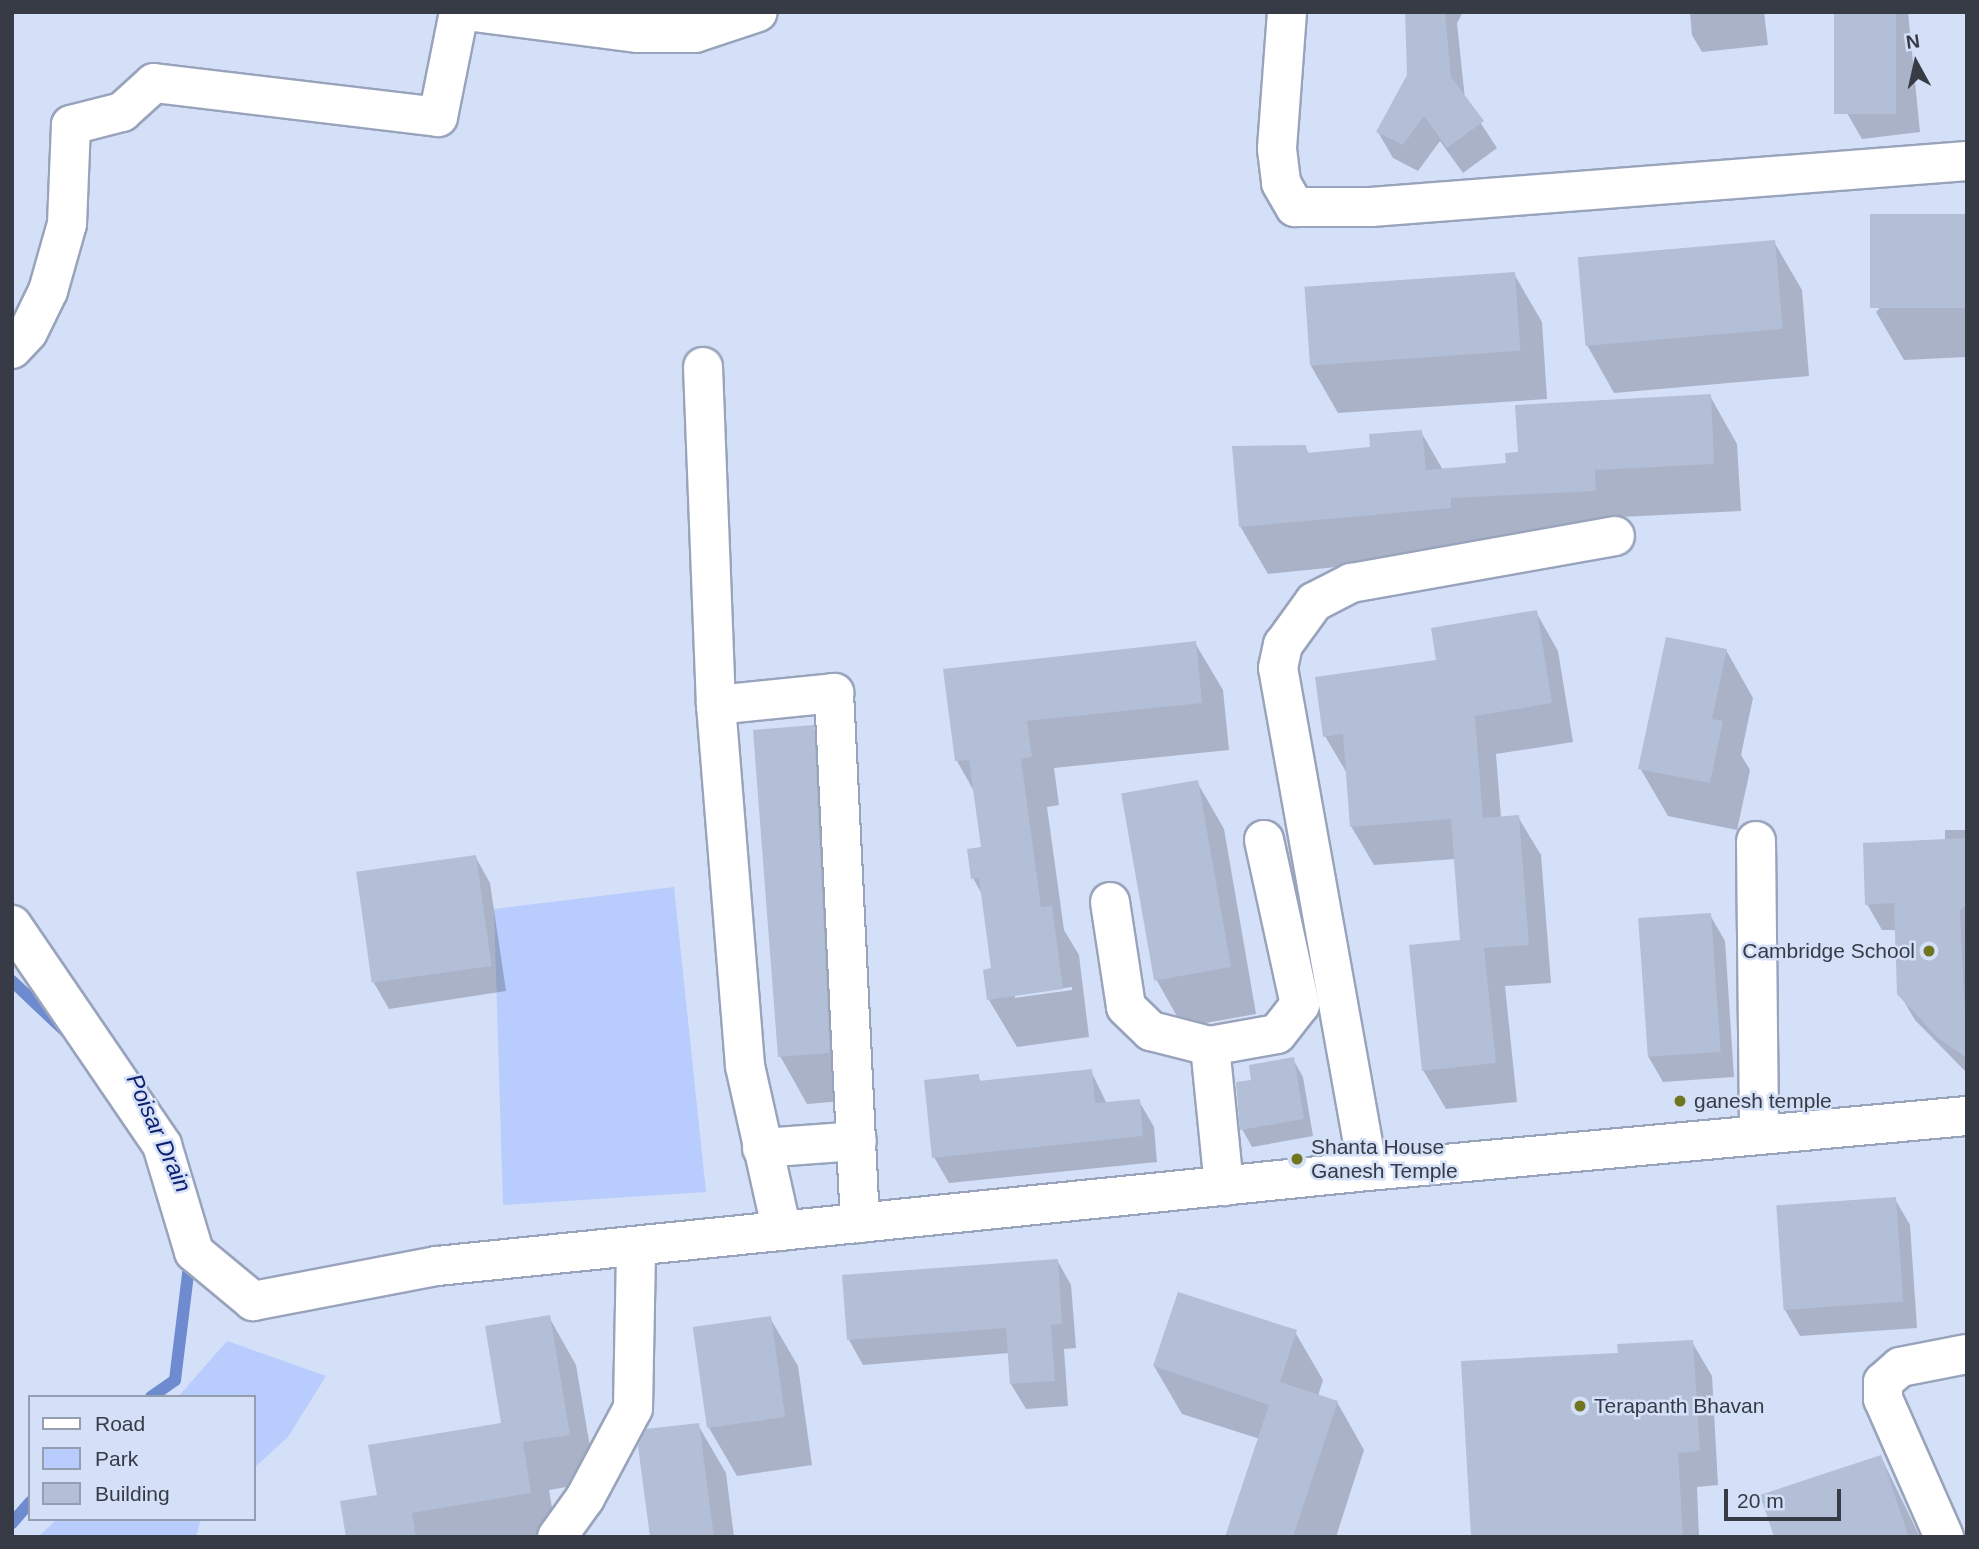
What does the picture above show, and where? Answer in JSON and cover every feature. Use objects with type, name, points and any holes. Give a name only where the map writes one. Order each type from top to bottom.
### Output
[{"type":"street","points":[[12,349],[28,332],[48,291],[67,224],[71,125],[122,112],[154,83],[438,117],[459,12]]},
{"type":"street","points":[[474,12],[637,33],[695,33],[758,12]]},
{"type":"street","points":[[1287,12],[1277,149],[1281,183],[1295,207],[1371,207],[1967,161]]},
{"type":"street","points":[[704,367],[716,705],[745,1066],[782,1231]]},
{"type":"street","points":[[1368,1171],[1278,668],[1283,645],[1314,602],[1351,583],[1615,536]]},
{"type":"street","points":[[716,705],[834,694],[860,1223]]},
{"type":"street","points":[[1110,902],[1126,1007],[1151,1031],[1210,1046],[1277,1034],[1300,1005],[1264,840]]},
{"type":"street","points":[[1756,841],[1759,1135]]},
{"type":"street","points":[[12,925],[162,1145],[194,1252],[253,1301],[437,1266],[1368,1171],[1967,1116]]},
{"type":"street","points":[[1210,1046],[1224,1186]]},
{"type":"street","points":[[762,1148],[857,1141]]},
{"type":"street","points":[[557,1537],[585,1498],[632,1408],[636,1246]]},
{"type":"street","points":[[1944,1537],[1883,1399],[1883,1382],[1900,1367],[1967,1354]]},
{"type":"green space","points":[[674,887],[706,1192],[503,1205],[494,909]]},
{"type":"green space","points":[[227,1341],[326,1376],[288,1437],[256,1466],[256,1395],[180,1395]]},
{"type":"green space","points":[[55,1521],[200,1521],[196,1537],[38,1537]]},
{"type":"building","points":[[1405,12],[1445,12],[1451,77],[1484,121],[1447,148],[1424,116],[1403,145],[1376,132],[1407,75]]},
{"type":"building","points":[[1834,12],[1896,12],[1896,114],[1834,114]]},
{"type":"building","points":[[1870,214],[1967,214],[1967,308],[1870,308]]},
{"type":"building","points":[[1775,240],[1783,329],[1586,346],[1578,257]]},
{"type":"building","points":[[1515,272],[1521,351],[1310,366],[1305,287]]},
{"type":"building","points":[[1711,394],[1714,464],[1595,470],[1596,491],[1451,498],[1451,508],[1239,527],[1232,446],[1306,445],[1307,453],[1370,447],[1369,434],[1422,430],[1426,470],[1506,463],[1505,453],[1518,452],[1515,405]]},
{"type":"building","points":[[1537,610],[1552,703],[1475,716],[1483,818],[1519,815],[1529,945],[1484,948],[1496,1063],[1422,1071],[1409,945],[1460,940],[1451,819],[1350,827],[1343,734],[1323,737],[1315,677],[1436,660],[1431,628]]},
{"type":"building","points":[[1666,637],[1727,649],[1712,719],[1723,721],[1710,783],[1638,769]]},
{"type":"building","points":[[1196,641],[1202,703],[1027,721],[1032,757],[1021,759],[1041,907],[1052,906],[1063,989],[987,1000],[983,970],[991,968],[979,878],[971,879],[967,849],[981,847],[969,760],[955,761],[943,669]]},
{"type":"building","points":[[814,725],[830,1053],[778,1057],[753,730]]},
{"type":"building","points":[[1198,780],[1231,967],[1154,981],[1121,794]]},
{"type":"building","name":"Cambridge School","points":[[1967,838],[1967,904],[1960,911],[1967,1058],[1938,1038],[1897,994],[1894,903],[1865,905],[1863,843]]},
{"type":"building","points":[[476,855],[492,966],[372,983],[356,872]]},
{"type":"building","points":[[1711,913],[1721,1052],[1648,1057],[1638,918]]},
{"type":"building","points":[[1294,1057],[1304,1119],[1240,1130],[1236,1082],[1251,1080],[1249,1065]]},
{"type":"building","points":[[1092,1069],[1095,1103],[1140,1099],[1143,1136],[932,1158],[924,1080],[979,1074],[979,1081]]},
{"type":"building","points":[[1896,1197],[1903,1302],[1784,1310],[1776,1205]]},
{"type":"building","points":[[1058,1259],[1062,1324],[1051,1325],[1055,1381],[1010,1384],[1006,1328],[847,1340],[842,1275]]},
{"type":"building","points":[[1178,1292],[1297,1330],[1280,1382],[1338,1401],[1293,1537],[1225,1537],[1269,1405],[1153,1366]]},
{"type":"building","points":[[550,1315],[570,1435],[523,1442],[531,1493],[412,1513],[416,1537],[346,1537],[340,1501],[377,1495],[368,1445],[501,1423],[485,1326]]},
{"type":"building","points":[[771,1316],[785,1417],[707,1428],[693,1327]]},
{"type":"building","name":"Terapanth Bhavan","points":[[1693,1340],[1700,1451],[1678,1453],[1683,1537],[1471,1537],[1461,1361],[1618,1353],[1617,1344]]},
{"type":"building","points":[[699,1423],[714,1537],[650,1537],[638,1446],[646,1429]]},
{"type":"building","points":[[1881,1455],[1909,1537],[1774,1537],[1760,1495]]},
{"type":"waterway","name":"Poisar Drain","points":[[12,981],[67,1033]]},
{"type":"waterway","points":[[154,1395],[175,1380],[190,1257]]},
{"type":"waterway","points":[[12,1523],[28,1504]]},
{"type":"place","name":"Cambridge School","points":[[1929,951]]},
{"type":"place","name":"ganesh temple","points":[[1680,1101]]},
{"type":"place","name":"Shanta House Ganesh Temple","points":[[1297,1159]]},
{"type":"place","name":"Terapanth Bhavan","points":[[1580,1406]]}]
